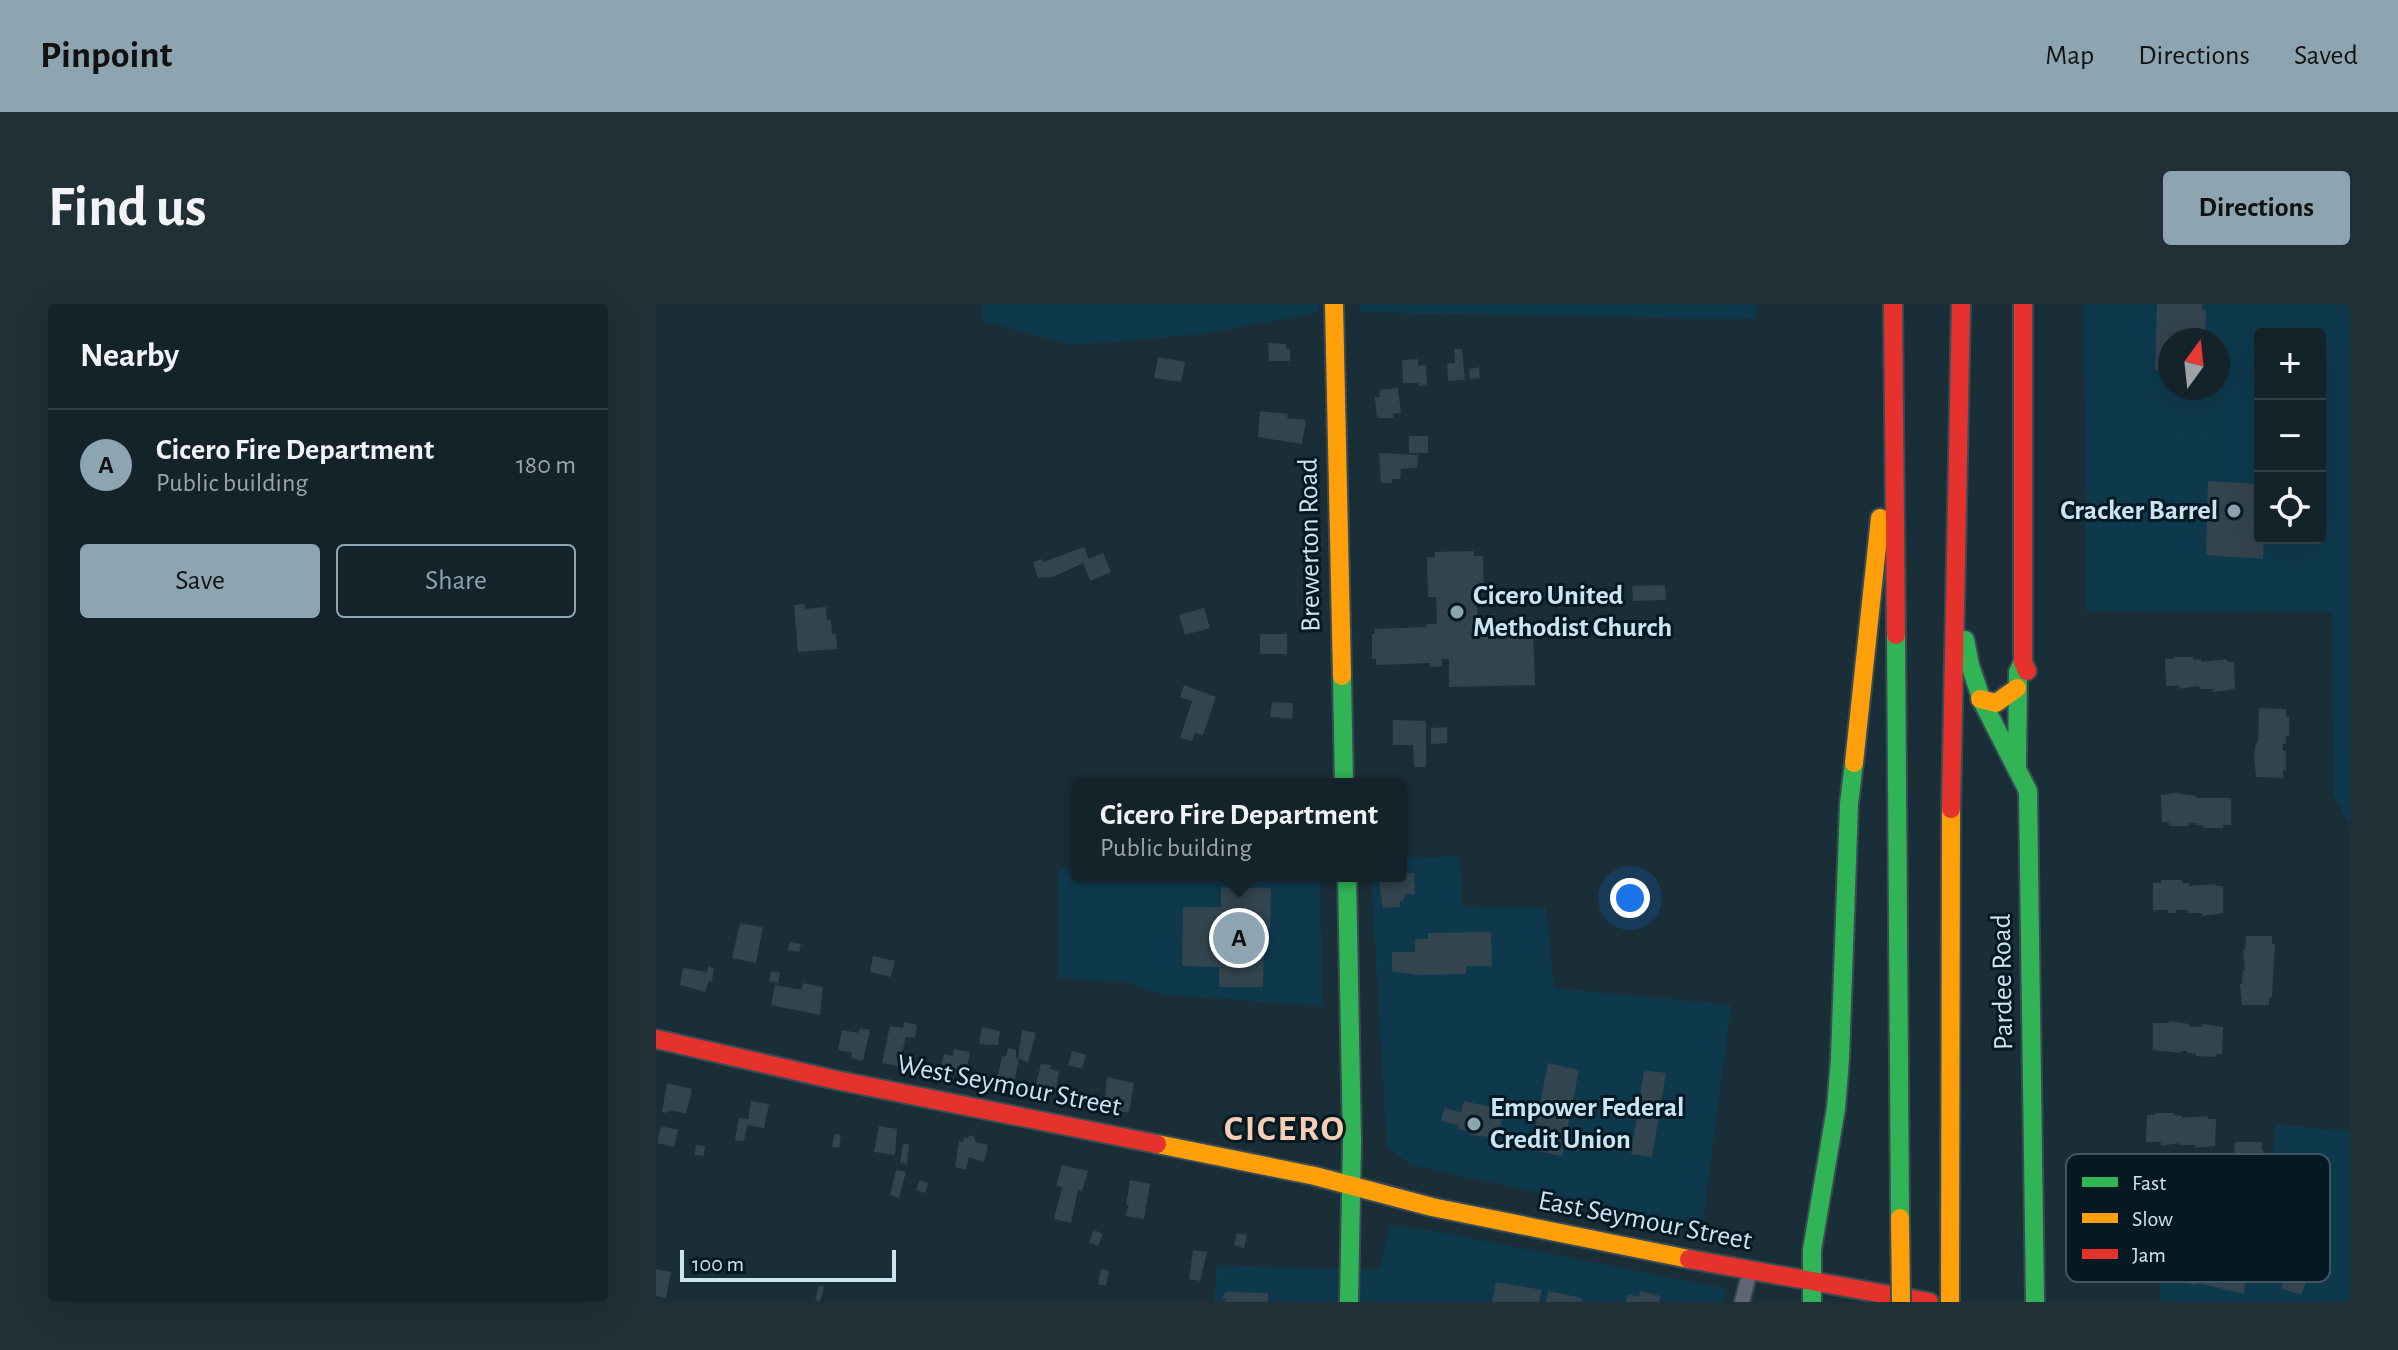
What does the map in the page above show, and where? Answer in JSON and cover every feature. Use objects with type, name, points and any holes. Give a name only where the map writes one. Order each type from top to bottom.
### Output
[{"type":"main road","name":"Brewerton Road","points":[[1334,304],[1344,778]]},
{"type":"main road","points":[[1893,304],[1901,1302]]},
{"type":"main road","points":[[1950,1302],[1949,924],[1961,304]]},
{"type":"main road","name":"Pardee Road","points":[[2023,304],[2023,662],[2028,675],[2035,1302]]},
{"type":"main road","points":[[1812,1302],[1812,1250],[1836,1108],[1840,1059],[1849,804],[1893,428]]},
{"type":"main road","points":[[1956,556],[1971,673],[1980,699],[2028,791]]},
{"type":"main road","name":"Pardee Road","points":[[2022,1302],[2017,688],[2018,672],[2023,662]]},
{"type":"main road","points":[[1980,699],[1996,703],[2017,688]]},
{"type":"main road","points":[[1347,882],[1351,1038],[1349,1302]]},
{"type":"main road","name":"West Seymour Street","points":[[656,1039],[836,1080],[1351,1185]]},
{"type":"main road","name":"East Seymour Street","points":[[1351,1185],[1432,1207],[1750,1271],[1929,1302]]},
{"type":"street","points":[[1742,1302],[1750,1271]]},
{"type":"shaded area","points":[[982,304],[1318,304],[1319,312],[1203,334],[1072,345],[983,321]]},
{"type":"shaded area","points":[[1360,304],[1756,304],[1756,319],[1360,312]]},
{"type":"shaded area","points":[[2084,304],[2350,304],[2350,826],[2333,794],[2332,612],[2086,611]]},
{"type":"shaded area","points":[[1460,856],[1462,907],[1546,908],[1554,988],[1731,1005],[1702,1228],[1411,1165],[1387,1147],[1371,882],[1407,882],[1407,858]]},
{"type":"shaded area","points":[[1071,868],[1071,882],[1320,882],[1322,1006],[1161,994],[1124,982],[1058,978],[1058,869]]},
{"type":"shaded area","points":[[2276,1125],[2350,1131],[2350,1302],[2160,1302],[2160,1282],[2330,1282],[2330,1154],[2272,1154]]},
{"type":"shaded area","points":[[1390,1225],[1726,1289],[1724,1302],[1214,1302],[1217,1266],[1379,1270]]},
{"type":"building","points":[[2157,304],[2202,304],[2202,310],[2206,310],[2205,328],[2158,328],[2158,370],[2155,370]]},
{"type":"building","points":[[1268,343],[1286,344],[1286,349],[1290,349],[1290,361],[1269,361]]},
{"type":"building","points":[[1454,349],[1462,349],[1465,380],[1448,381],[1447,363],[1455,363]]},
{"type":"building","points":[[1158,357],[1185,362],[1181,382],[1154,378]]},
{"type":"building","points":[[1418,359],[1418,366],[1426,365],[1427,385],[1403,383],[1402,360]]},
{"type":"building","points":[[1479,367],[1480,378],[1470,379],[1469,369]]},
{"type":"building","points":[[1398,388],[1401,413],[1393,414],[1394,418],[1377,418],[1375,397],[1380,397],[1379,390]]},
{"type":"building","points":[[1260,411],[1288,414],[1287,418],[1306,420],[1302,444],[1258,437]]},
{"type":"building","points":[[1409,436],[1428,436],[1428,453],[1409,453]]},
{"type":"building","points":[[1379,453],[1418,455],[1417,468],[1401,469],[1400,479],[1381,483]]},
{"type":"building","name":"Cracker Barrel","points":[[2208,481],[2254,484],[2254,544],[2264,544],[2263,559],[2206,555]]},
{"type":"building","points":[[1084,547],[1089,559],[1103,553],[1111,572],[1090,581],[1083,563],[1053,577],[1038,578],[1033,562],[1042,559],[1043,562]]},
{"type":"building","name":"Cicero United Methodist Church","points":[[1474,551],[1474,556],[1483,556],[1484,592],[1476,592],[1477,621],[1482,621],[1483,631],[1533,630],[1535,685],[1449,687],[1449,659],[1442,659],[1442,666],[1430,667],[1430,663],[1376,665],[1376,659],[1372,659],[1374,629],[1437,624],[1436,597],[1428,597],[1427,557],[1435,557],[1435,552]]},
{"type":"building","points":[[1665,585],[1666,600],[1633,601],[1632,586]]},
{"type":"building","points":[[805,604],[805,609],[826,607],[832,634],[836,634],[837,649],[798,652],[794,605]]},
{"type":"building","points":[[1204,608],[1210,628],[1185,635],[1179,615]]},
{"type":"building","points":[[1260,634],[1287,634],[1287,654],[1260,654]]},
{"type":"building","points":[[2193,657],[2193,660],[2201,659],[2201,662],[2227,659],[2227,662],[2234,662],[2235,689],[2213,692],[2213,689],[2199,689],[2199,686],[2179,689],[2179,686],[2166,686],[2165,659]]},
{"type":"building","points":[[1184,685],[1216,697],[1203,735],[1195,733],[1192,741],[1180,738],[1192,701],[1180,697]]},
{"type":"building","points":[[1272,702],[1293,703],[1292,719],[1270,717]]},
{"type":"building","points":[[2259,708],[2286,709],[2286,717],[2289,717],[2289,736],[2283,744],[2286,770],[2283,770],[2283,778],[2256,777],[2254,757],[2258,743]]},
{"type":"building","points":[[1393,720],[1426,721],[1426,767],[1414,767],[1413,745],[1393,745]]},
{"type":"building","points":[[1447,727],[1447,743],[1431,744],[1431,728]]},
{"type":"building","points":[[2176,793],[2196,798],[2231,798],[2231,825],[2203,828],[2203,825],[2196,823],[2169,826],[2169,822],[2162,822],[2161,795]]},
{"type":"building","points":[[1407,873],[1414,873],[1415,894],[1406,894],[1400,901],[1400,907],[1383,908],[1379,884],[1407,882]]},
{"type":"building","points":[[2161,880],[2182,880],[2189,886],[2223,886],[2223,913],[2202,916],[2202,913],[2187,913],[2188,910],[2168,913],[2168,910],[2153,910],[2153,883],[2161,883]]},
{"type":"building","points":[[1221,887],[1271,888],[1270,928],[1264,928],[1263,987],[1219,987],[1219,967],[1182,966],[1183,907],[1221,907]]},
{"type":"building","points":[[740,923],[763,927],[756,963],[732,958]]},
{"type":"building","points":[[1491,932],[1492,966],[1466,966],[1466,974],[1416,975],[1392,971],[1392,952],[1415,952],[1415,939],[1428,939],[1428,933]]},
{"type":"building","points":[[2246,936],[2272,936],[2272,944],[2275,944],[2269,1005],[2242,1005],[2240,984],[2245,970],[2243,950]]},
{"type":"building","points":[[790,942],[801,944],[799,952],[788,950]]},
{"type":"building","points":[[873,956],[895,961],[891,977],[870,972]]},
{"type":"building","points":[[708,966],[714,968],[712,981],[709,981],[705,992],[680,985],[683,968],[707,972]]},
{"type":"building","points":[[771,971],[780,973],[778,983],[769,981]]},
{"type":"building","points":[[803,983],[823,987],[820,1015],[771,1005],[775,985],[801,990]]},
{"type":"building","points":[[2169,1021],[2189,1026],[2223,1027],[2222,1054],[2215,1057],[2196,1056],[2187,1051],[2153,1050],[2153,1023]]},
{"type":"building","points":[[904,1022],[917,1025],[915,1038],[906,1037],[898,1066],[882,1063],[890,1026],[903,1028]]},
{"type":"building","points":[[982,1027],[1000,1031],[998,1045],[979,1044]]},
{"type":"building","points":[[860,1028],[870,1030],[863,1061],[851,1058],[852,1053],[838,1050],[842,1030],[858,1033]]},
{"type":"building","points":[[1022,1030],[1036,1033],[1028,1063],[1018,1058]]},
{"type":"building","points":[[1008,1048],[1016,1050],[1016,1058],[1019,1059],[1013,1088],[998,1085],[997,1080],[1002,1056],[1006,1057]]},
{"type":"building","points":[[954,1049],[970,1052],[965,1076],[940,1071],[944,1054],[953,1056]]},
{"type":"building","points":[[1072,1051],[1086,1055],[1082,1069],[1068,1065]]},
{"type":"building","points":[[1548,1063],[1579,1070],[1562,1156],[1531,1150]]},
{"type":"building","points":[[1041,1064],[1051,1065],[1050,1069],[1059,1071],[1056,1092],[1035,1088]]},
{"type":"building","points":[[1644,1070],[1666,1073],[1652,1157],[1631,1154]]},
{"type":"building","points":[[1107,1077],[1134,1083],[1129,1113],[1104,1108]]},
{"type":"building","points":[[667,1083],[692,1089],[686,1114],[669,1110],[668,1113],[662,1112]]},
{"type":"building","points":[[751,1101],[769,1104],[764,1128],[747,1125],[744,1141],[735,1140],[739,1118],[748,1119]]},
{"type":"building","points":[[1464,1101],[1504,1110],[1498,1138],[1471,1135],[1471,1132],[1458,1129],[1458,1125],[1441,1121],[1444,1108],[1461,1112]]},
{"type":"building","points":[[2155,1113],[2216,1119],[2215,1146],[2195,1148],[2195,1145],[2180,1143],[2161,1146],[2161,1142],[2146,1142],[2147,1115]]},
{"type":"building","points":[[661,1126],[678,1130],[674,1147],[657,1143]]},
{"type":"building","points":[[879,1126],[897,1129],[895,1155],[874,1152]]},
{"type":"building","points":[[834,1134],[841,1135],[839,1148],[832,1147]]},
{"type":"building","points":[[969,1135],[976,1142],[988,1145],[984,1162],[969,1157],[966,1170],[955,1167],[959,1141],[963,1142],[964,1137],[968,1138]]},
{"type":"building","points":[[2235,1142],[2262,1142],[2262,1151],[2265,1151],[2265,1154],[2234,1154]]},
{"type":"building","points":[[903,1144],[909,1144],[907,1164],[900,1163]]},
{"type":"building","points":[[696,1145],[705,1146],[704,1156],[695,1155]]},
{"type":"building","points":[[1062,1165],[1088,1171],[1082,1191],[1078,1190],[1071,1223],[1054,1219],[1062,1187],[1056,1186]]},
{"type":"building","points":[[896,1170],[906,1172],[899,1198],[890,1195]]},
{"type":"building","points":[[920,1180],[928,1183],[925,1193],[916,1190]]},
{"type":"building","points":[[1130,1180],[1150,1184],[1144,1219],[1125,1216],[1129,1205],[1126,1205]]},
{"type":"building","points":[[1094,1230],[1103,1234],[1098,1246],[1089,1242]]},
{"type":"building","points":[[1237,1233],[1247,1235],[1244,1248],[1234,1245]]},
{"type":"building","points":[[1193,1250],[1207,1252],[1200,1281],[1189,1279]]},
{"type":"building","points":[[656,1269],[671,1272],[666,1298],[656,1296]]},
{"type":"building","points":[[1101,1269],[1109,1271],[1106,1286],[1098,1284]]},
{"type":"building","points":[[1496,1282],[1542,1290],[1539,1302],[1492,1302]]},
{"type":"building","points":[[2179,1282],[2246,1282],[2244,1294]]},
{"type":"building","points":[[2283,1282],[2306,1282],[2301,1295],[2281,1288]]},
{"type":"building","points":[[819,1285],[824,1287],[820,1302],[815,1300]]},
{"type":"building","points":[[1548,1291],[1582,1298],[1581,1302],[1546,1302]]},
{"type":"building","points":[[1640,1291],[1661,1296],[1659,1302],[1626,1302],[1628,1294],[1639,1297]]},
{"type":"building","points":[[1226,1292],[1268,1293],[1268,1302],[1225,1302],[1226,1299],[1221,1299]]},
{"type":"traffic: fast","points":[[1896,635],[1900,1218]]},
{"type":"traffic: fast","points":[[1965,640],[1982,701],[2028,791],[2035,1302]]},
{"type":"traffic: fast","points":[[2017,769],[2018,672],[2023,662]]},
{"type":"traffic: fast","points":[[1342,676],[1344,778]]},
{"type":"traffic: fast","points":[[1812,1302],[1812,1250],[1836,1108],[1840,1059],[1849,804],[1854,763]]},
{"type":"traffic: fast","points":[[1347,882],[1352,1142],[1349,1302]]},
{"type":"traffic: slow","points":[[1334,304],[1342,676]]},
{"type":"traffic: slow","points":[[1854,763],[1880,518]]},
{"type":"traffic: slow","points":[[1980,699],[1996,703],[2017,688]]},
{"type":"traffic: slow","points":[[1950,1302],[1951,809]]},
{"type":"traffic: slow","points":[[1157,1144],[1315,1176],[1432,1207],[1689,1259]]},
{"type":"traffic: slow","points":[[1900,1218],[1901,1302]]},
{"type":"traffic: jam","points":[[1893,304],[1896,635]]},
{"type":"traffic: jam","points":[[1951,809],[1961,304]]},
{"type":"traffic: jam","points":[[2023,304],[2023,662],[2027,671]]},
{"type":"traffic: jam","points":[[656,1039],[836,1080],[1157,1144]]},
{"type":"traffic: jam","points":[[1689,1259],[1929,1302]]},
{"type":"place","name":"Cracker Barrel","points":[[2234,511]]},
{"type":"place","name":"Cicero United Methodist Church","points":[[1457,612]]},
{"type":"place","name":"Cicero Fire Department","points":[[1239,938]]},
{"type":"place","name":"Empower Federal Credit Union","points":[[1474,1124]]},
{"type":"district","name":"CICERO","points":[[1285,1129]]}]
